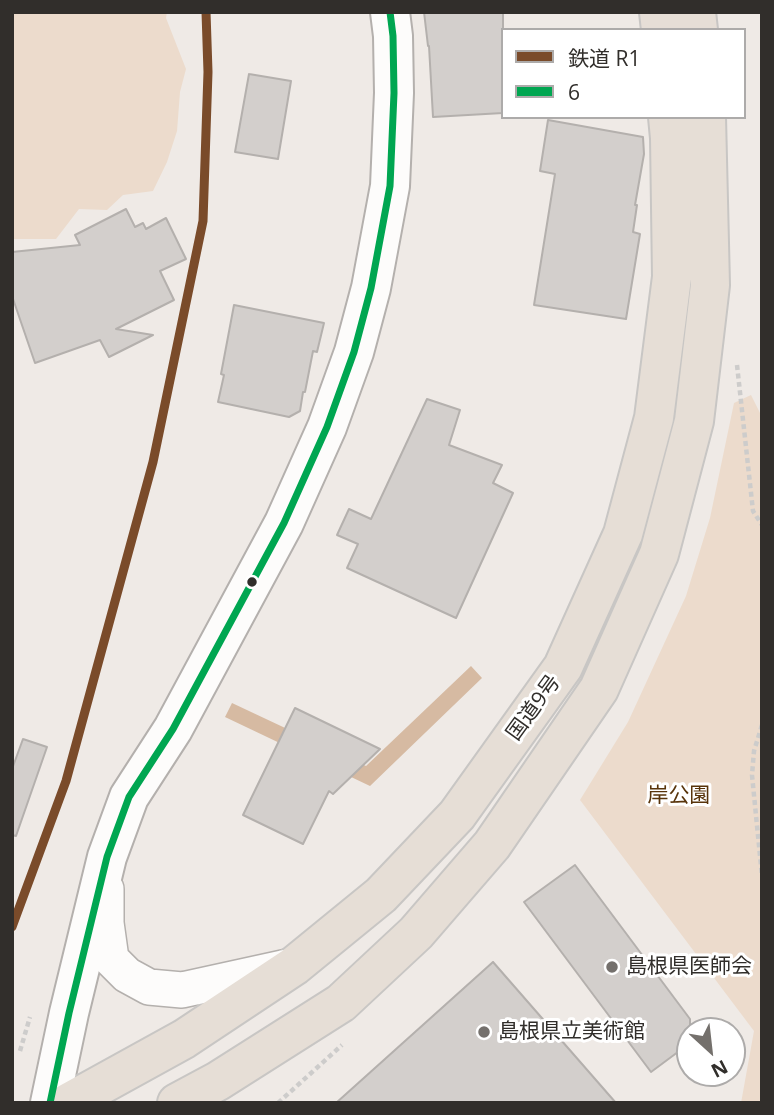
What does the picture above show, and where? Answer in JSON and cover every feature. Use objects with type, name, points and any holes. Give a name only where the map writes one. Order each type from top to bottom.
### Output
[{"type":"highway","name":"国道9号","points":[[68,1103],[184,1040],[294,966],[381,895],[457,816],[563,667],[623,534],[654,418],[672,277],[668,119]]},
{"type":"highway","name":"国道9号","points":[[178,1103],[341,1003],[416,933],[492,845],[600,689],[659,554],[694,421],[710,285],[706,119]]},
{"type":"street","points":[[51,1103],[69,1013],[107,858],[129,797],[173,729],[284,523],[327,427],[354,352],[371,288],[390,186],[394,93],[390,12]]},
{"type":"street","points":[[107,858],[106,923],[111,959],[127,975],[149,987],[182,990],[294,966]]},
{"type":"path","points":[[762,724],[754,751],[752,775],[762,876]]},
{"type":"green space","points":[[12,12],[167,12],[166,18],[186,69],[180,92],[177,131],[167,162],[153,191],[123,195],[107,210],[79,209],[56,239],[12,239]]},
{"type":"green space","name":"岸公園","points":[[751,395],[762,417],[762,1103],[741,1103],[754,1031],[746,1017],[580,800],[628,722],[686,596],[710,518],[734,403]]},
{"type":"shaded area","points":[[471,666],[482,678],[370,786],[225,717],[232,703],[366,766]]},
{"type":"building","points":[[424,12],[503,12],[501,113],[433,117]]},
{"type":"building","points":[[249,74],[291,81],[278,159],[235,152]]},
{"type":"building","points":[[548,120],[643,137],[644,154],[633,232],[640,234],[626,319],[534,305],[555,174],[540,171]]},
{"type":"building","points":[[126,209],[135,227],[143,223],[146,229],[166,218],[186,259],[160,271],[174,300],[116,329],[153,335],[109,357],[100,340],[35,363],[12,296],[12,252],[80,245],[75,235]]},
{"type":"building","points":[[234,305],[324,323],[317,352],[313,351],[300,411],[289,417],[218,402]]},
{"type":"building","points":[[427,399],[460,410],[449,445],[502,465],[493,483],[513,493],[456,618],[347,568],[358,544],[337,535],[349,509],[371,519]]},
{"type":"building","points":[[295,708],[380,749],[333,794],[329,791],[303,844],[243,815]]},
{"type":"building","points":[[23,739],[47,747],[16,836],[12,835],[12,769]]},
{"type":"building","name":"島根県医師会","points":[[575,865],[689,1017],[676,1017],[676,1053],[651,1072],[524,902]]},
{"type":"building","name":"島根県立美術館","points":[[493,962],[616,1103],[336,1103]]},
{"type":"rail line","name":"R1","points":[[12,927],[66,781],[153,462],[203,221],[208,72],[206,12]]},
{"type":"transit line","name":"6","points":[[50,1103],[107,857],[129,797],[173,729],[284,523],[327,427],[354,352],[371,288],[390,186],[394,93],[390,12]]},
{"type":"place","name":"島根県医師会","points":[[612,967]]},
{"type":"place","name":"島根県立美術館","points":[[484,1032]]}]
